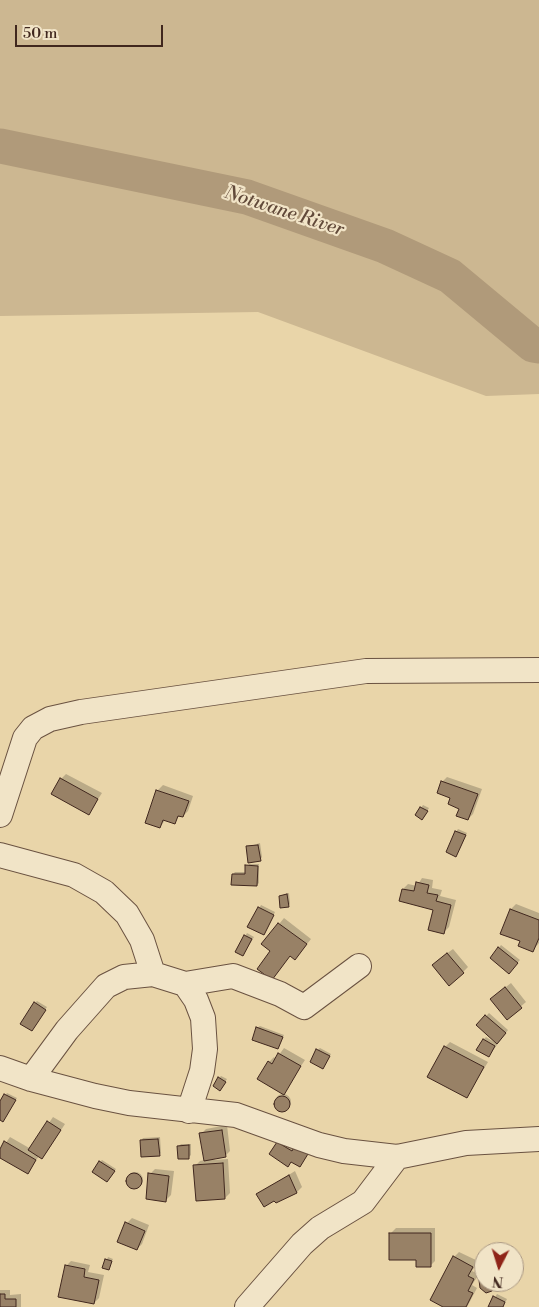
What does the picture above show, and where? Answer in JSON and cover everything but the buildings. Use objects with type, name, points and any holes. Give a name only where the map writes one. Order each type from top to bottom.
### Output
[{"type":"street","points":[[0,815],[25,738],[33,728],[50,719],[81,712],[366,671],[539,670]]},
{"type":"street","points":[[0,855],[74,876],[104,892],[127,914],[132,922],[142,940],[154,974]]},
{"type":"street","points":[[31,1079],[67,1030],[106,986],[124,977],[154,974],[185,984],[233,976],[280,994],[304,1007],[359,966]]},
{"type":"street","points":[[185,984],[196,1000],[203,1018],[205,1049],[202,1071],[189,1111]]},
{"type":"street","points":[[0,1068],[31,1079],[129,1103],[236,1115],[318,1145],[344,1152],[397,1157],[466,1143],[539,1139]]},
{"type":"street","points":[[247,1307],[302,1244],[320,1228],[364,1202],[397,1157]]},
{"type":"shaded area","points":[[0,0],[539,0],[539,394],[486,396],[258,312],[0,316]]},
{"type":"waterway","name":"Notwane River","points":[[0,146],[247,197],[385,246],[450,276],[533,345],[539,346]]}]
